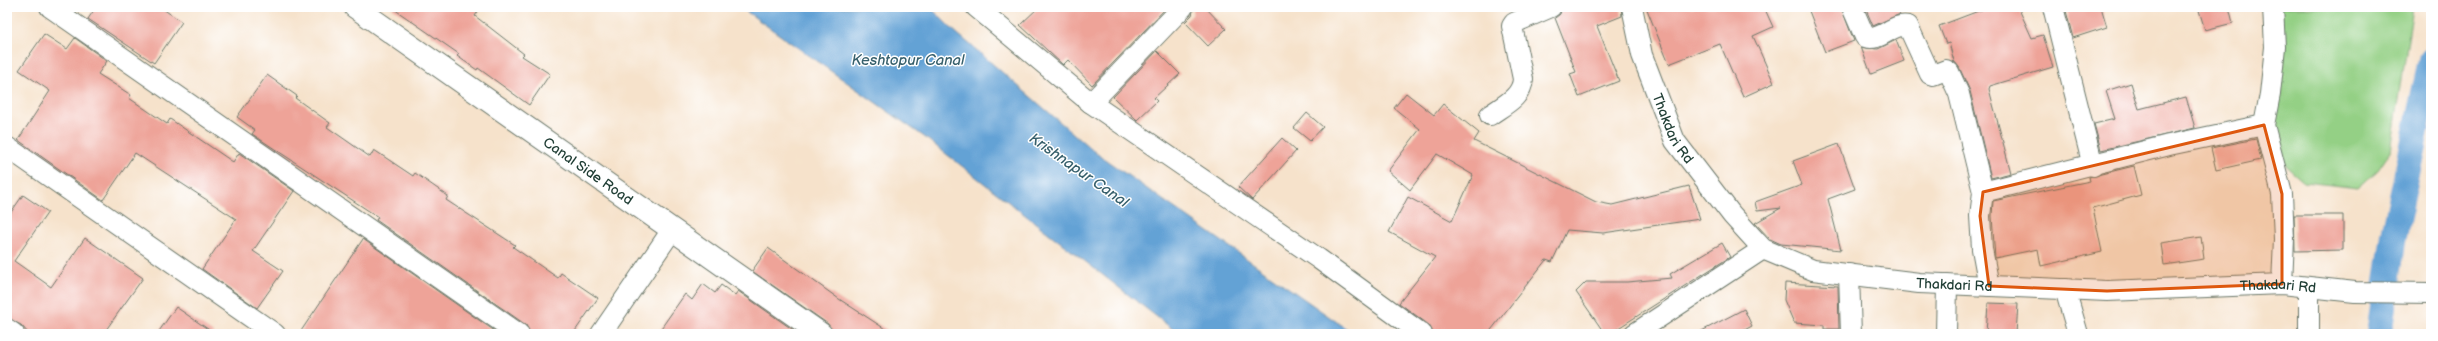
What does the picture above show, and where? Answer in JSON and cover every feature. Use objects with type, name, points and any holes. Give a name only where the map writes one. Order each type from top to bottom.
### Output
[{"type":"street","points":[[50,7],[519,334]]},
{"type":"street","name":"Canal Side Road","points":[[355,7],[821,334]]},
{"type":"street","points":[[976,7],[1091,103],[1319,259],[1422,334]]},
{"type":"street","points":[[1091,103],[1183,7]]},
{"type":"street","points":[[1490,115],[1520,93],[1523,87],[1523,79],[1512,26],[1514,23],[1551,7]]},
{"type":"street","name":"Thakdari Rd","points":[[1632,7],[1642,55],[1675,141],[1732,215],[1763,249],[1813,270],[1919,283],[2107,291],[2282,284],[2355,292],[2424,292]]},
{"type":"street","points":[[1852,7],[1865,37],[1872,39],[1901,25],[1908,26],[1930,74],[1933,76],[1946,70],[1950,72],[1959,94],[1983,192],[1980,223],[1982,249],[1989,286]]},
{"type":"street","points":[[2053,7],[2093,166]]},
{"type":"street","points":[[2273,7],[2275,47],[2270,94],[2264,124],[2282,194],[2284,239],[2282,284]]},
{"type":"street","points":[[1983,192],[2033,178],[2093,166],[2169,145],[2264,124]]},
{"type":"street","points":[[7,148],[275,334]]},
{"type":"street","points":[[601,334],[672,230]]},
{"type":"street","points":[[1634,334],[1763,249]]},
{"type":"street","points":[[1850,274],[1851,334]]},
{"type":"street","points":[[1946,334],[1947,284]]},
{"type":"street","points":[[2309,288],[2309,334]]},
{"type":"street","points":[[2065,289],[2078,334]]},
{"type":"street","points":[[7,329],[14,334]]},
{"type":"highlighted area","points":[[2264,125],[2282,194],[2282,284],[2107,291],[1989,286],[1980,216],[1983,192]]},
{"type":"green space","points":[[2280,7],[2413,7],[2391,151],[2378,170],[2358,188],[2305,182],[2281,161],[2270,121]]},
{"type":"water","name":"Keshtopur Canal","points":[[740,7],[930,7],[952,29],[1096,153],[1354,334],[1179,334],[923,136]]},
{"type":"building","points":[[96,7],[160,7],[182,22],[154,63],[88,19]]},
{"type":"building","points":[[391,7],[481,7],[475,16],[524,54],[522,56],[550,74],[529,105],[478,68],[477,70],[457,56],[459,54]]},
{"type":"building","points":[[1039,7],[1167,7],[1092,85],[1068,60],[1063,65],[1020,25]]},
{"type":"building","points":[[1194,7],[1205,7],[1226,29],[1208,46],[1185,22],[1192,15]]},
{"type":"building","points":[[1562,7],[1621,7],[1622,16],[1597,26],[1619,81],[1579,97],[1570,74],[1576,72],[1555,18],[1560,14]]},
{"type":"building","points":[[1646,7],[1764,7],[1773,27],[1753,36],[1774,83],[1743,97],[1720,44],[1669,64]]},
{"type":"building","points":[[1820,7],[1841,7],[1854,41],[1825,52],[1809,11]]},
{"type":"building","points":[[1865,7],[1897,7],[1900,14],[1873,26]]},
{"type":"building","points":[[1989,7],[2018,7],[2032,38],[2043,35],[2053,67],[1990,86],[1989,89],[2011,173],[1991,178],[1970,91],[1959,67],[1954,61],[1949,43],[1946,44],[1939,26]]},
{"type":"building","points":[[2065,7],[2101,7],[2107,27],[2073,38]]},
{"type":"building","points":[[2198,7],[2229,7],[2233,23],[2205,30]]},
{"type":"building","points":[[44,34],[67,49],[75,38],[107,61],[98,74],[131,95],[129,98],[167,124],[170,119],[233,162],[239,153],[294,191],[253,251],[283,271],[257,308],[202,269],[236,219],[135,153],[103,200],[18,140],[50,91],[19,70]]},
{"type":"building","points":[[1896,40],[1904,61],[1871,74],[1861,47],[1878,49]]},
{"type":"building","points":[[1157,51],[1180,74],[1154,98],[1157,101],[1137,120],[1113,97]]},
{"type":"building","points":[[267,75],[297,96],[295,98],[330,123],[327,127],[370,157],[374,150],[413,176],[415,173],[448,196],[446,200],[515,245],[513,247],[558,278],[561,273],[598,298],[573,334],[530,334],[526,325],[376,220],[378,217],[252,134],[255,130],[237,117]]},
{"type":"building","points":[[2131,83],[2139,109],[2186,97],[2195,128],[2101,150],[2094,124],[2115,119],[2106,91]]},
{"type":"building","points":[[1406,93],[1434,115],[1443,104],[1479,133],[1474,141],[1596,202],[1612,205],[1689,186],[1700,219],[1603,233],[1567,230],[1552,262],[1546,260],[1488,334],[1433,334],[1429,325],[1399,303],[1435,257],[1389,232],[1408,197],[1452,221],[1473,175],[1437,154],[1410,190],[1388,171],[1420,129],[1394,108]]},
{"type":"building","points":[[1307,113],[1323,127],[1310,141],[1294,128]]},
{"type":"building","points":[[1282,138],[1296,151],[1252,200],[1238,187]]},
{"type":"building","points":[[2256,139],[2261,160],[2216,170],[2211,148]]},
{"type":"building","points":[[1839,144],[1855,189],[1828,199],[1841,250],[1781,244],[1770,239],[1755,223],[1781,208],[1757,211],[1755,202],[1802,185],[1793,161]]},
{"type":"building","points":[[2134,166],[2141,195],[2093,208],[2102,252],[2041,266],[2038,249],[1995,258],[1992,216],[1993,201],[2090,181],[2089,177]]},
{"type":"building","points":[[23,195],[48,212],[14,261],[51,287],[85,238],[143,278],[103,334],[29,334],[21,325],[7,318],[7,218]]},
{"type":"building","points":[[2294,215],[2343,215],[2343,250],[2295,251]]},
{"type":"building","points":[[2201,237],[2204,259],[2164,265],[2161,243]]},
{"type":"building","points":[[363,239],[499,334],[299,334]]},
{"type":"building","points":[[1722,243],[1730,257],[1609,334],[1605,334],[1576,292],[1586,282],[1627,282],[1672,278],[1670,274]]},
{"type":"building","points":[[768,248],[839,299],[893,334],[833,334],[828,324],[752,271]]},
{"type":"building","points":[[1785,283],[1838,286],[1839,329],[1824,329],[1824,325],[1794,323],[1784,300]]},
{"type":"building","points":[[703,284],[715,293],[721,285],[735,295],[738,291],[799,334],[657,334],[685,294],[692,300]]},
{"type":"building","points":[[1988,303],[2018,304],[2016,334],[1986,334]]},
{"type":"building","points":[[176,307],[215,334],[157,334]]},
{"type":"building","points":[[1744,309],[1752,326],[1737,334],[1696,334]]},
{"type":"waterway","points":[[2379,334],[2394,235],[2431,60]]},
{"type":"water label","name":"Krishnapur Canal","points":[[1079,170]]}]
